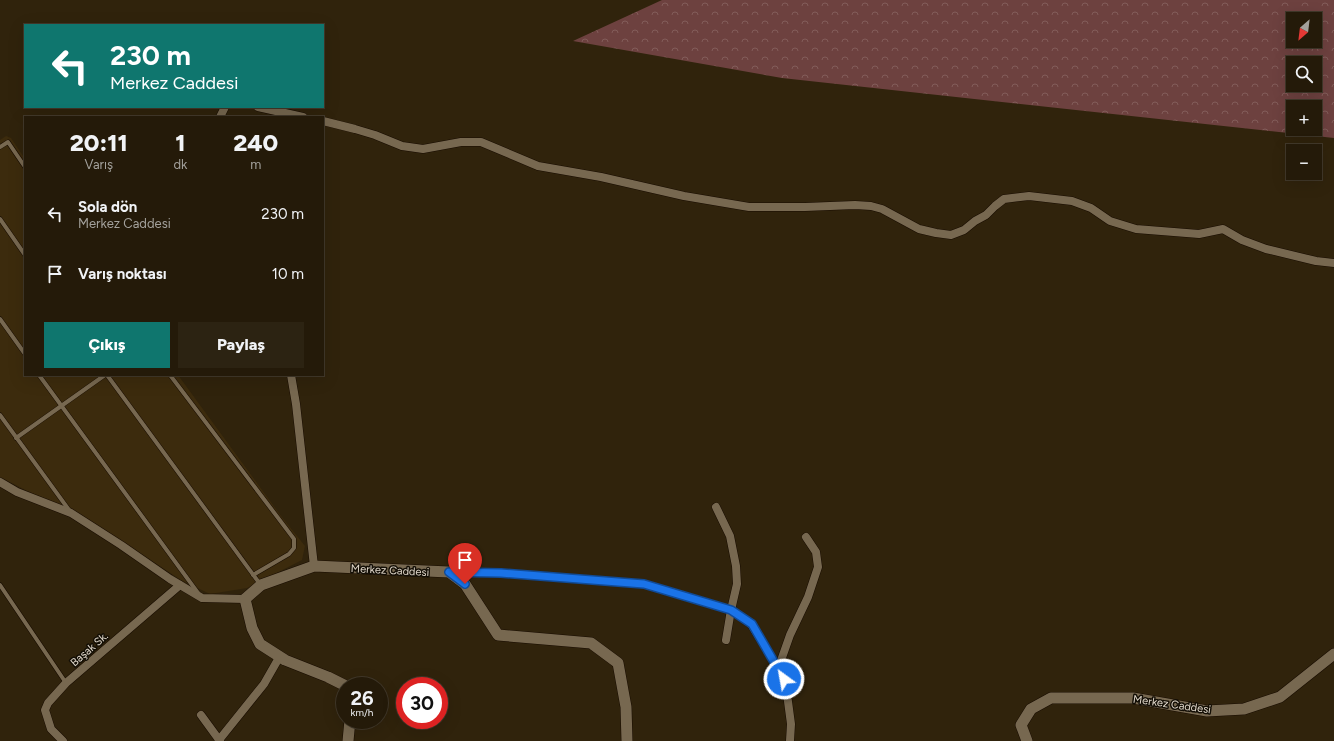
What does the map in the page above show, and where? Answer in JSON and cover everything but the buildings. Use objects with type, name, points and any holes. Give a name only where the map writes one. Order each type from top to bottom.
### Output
[{"type":"street","points":[[262,108],[298,116]]},
{"type":"street","points":[[324,122],[368,133],[402,146],[423,149],[461,142],[481,142],[538,166],[601,177],[684,196],[749,207],[805,208],[855,205],[871,206],[882,209],[919,229],[936,233],[951,234],[964,230],[975,221],[986,215],[1004,199],[1029,196],[1072,201],[1091,208],[1110,220],[1136,229],[1199,234],[1223,229],[1242,240],[1266,250],[1316,261],[1334,263]]},
{"type":"street","points":[[290,376],[296,404],[314,566]]},
{"type":"street","points":[[0,482],[17,492],[71,514],[121,544],[180,585],[202,598],[245,598],[252,628],[260,644],[285,660],[336,681]]},
{"type":"street","points":[[716,507],[730,536],[736,566],[737,584],[726,640]]},
{"type":"street","points":[[778,669],[790,635],[808,597],[818,567],[816,552],[806,537]]},
{"type":"street","name":"Merkez Caddesi","points":[[245,598],[261,585],[314,566],[449,572]]},
{"type":"street","points":[[449,572],[501,573],[644,584],[731,610],[752,624],[784,679],[791,724],[790,741]]},
{"type":"street","points":[[449,572],[465,584],[498,635],[590,643],[618,663],[626,707],[627,741]]},
{"type":"street","name":"Başak Sk.","points":[[64,741],[51,729],[45,710],[48,703],[66,683],[180,585]]},
{"type":"street","name":"Merkez Caddesi","points":[[1027,741],[1021,725],[1031,709],[1051,698],[1133,698],[1206,711],[1244,709],[1280,697],[1334,654]]},
{"type":"street","points":[[202,715],[220,740],[264,684],[280,656]]},
{"type":"street","points":[[348,741],[349,729]]},
{"type":"lane","points":[[0,147],[8,142],[24,166]]},
{"type":"lane","points":[[0,219],[24,254]]},
{"type":"lane","points":[[0,319],[24,353]]},
{"type":"lane","points":[[40,376],[202,598]]},
{"type":"lane","points":[[16,438],[105,376]]},
{"type":"lane","points":[[107,376],[261,585]]},
{"type":"lane","points":[[171,376],[294,539],[294,548],[289,554],[253,575]]},
{"type":"lane","points":[[0,415],[71,514]]},
{"type":"lane","points":[[0,585],[66,683]]},
{"type":"shaded area","points":[[6,136],[11,138],[24,158],[24,376],[179,376],[281,516],[305,546],[302,560],[247,588],[210,594],[181,580],[94,523],[0,477],[0,140]]},
{"type":"green space","points":[[662,0],[1334,0],[1334,138],[1316,136],[1322,136],[1322,100],[1286,100],[1286,133],[782,78],[573,41]]},
{"type":"route","points":[[465,584],[449,572],[501,573],[644,584],[731,610],[752,624],[784,679]]}]
